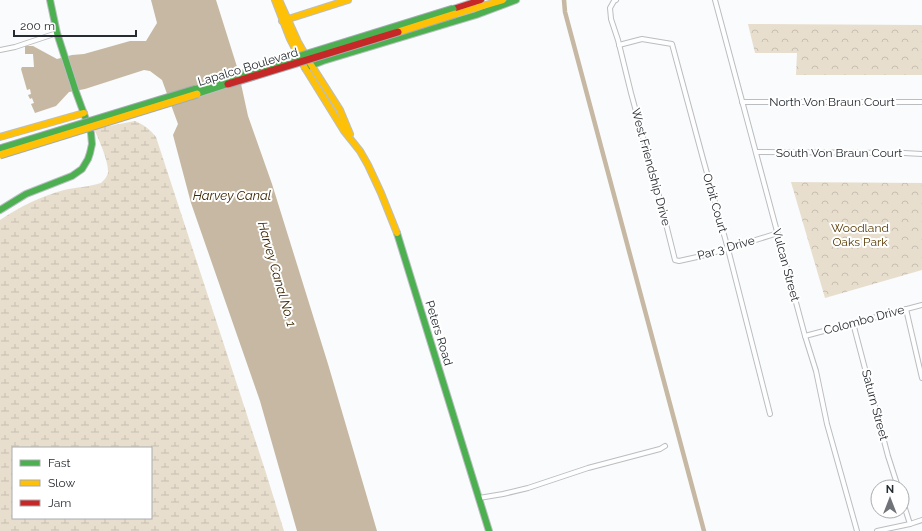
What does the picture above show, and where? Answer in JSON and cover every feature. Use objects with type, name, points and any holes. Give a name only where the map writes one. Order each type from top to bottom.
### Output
[{"type":"main road","points":[[0,210],[26,194],[72,176],[82,169],[90,153],[92,144],[91,133],[64,56],[57,33],[50,0]]},
{"type":"main road","name":"Peters Road","points":[[275,0],[285,20]]},
{"type":"main road","name":"Peters Road","points":[[279,0],[290,39],[344,130],[360,151],[368,165],[397,232],[490,531]]},
{"type":"main road","points":[[285,20],[348,0]]},
{"type":"main road","name":"Lapalco Boulevard","points":[[0,155],[454,12],[481,0]]},
{"type":"main road","name":"Lapalco Boulevard","points":[[0,149],[454,12],[503,0]]},
{"type":"main road","points":[[308,67],[469,18],[516,0]]},
{"type":"main road","points":[[0,137],[84,113]]},
{"type":"street","name":"West Friendship Drive","points":[[616,0],[610,8],[611,19],[619,42],[675,260]]},
{"type":"street","name":"Vulcan Street","points":[[715,0],[805,336],[816,371],[828,424],[857,531]]},
{"type":"street","points":[[0,50],[15,47],[57,33]]},
{"type":"street","name":"Orbit Court","points":[[619,42],[642,39],[672,44],[728,249],[770,414]]},
{"type":"street","name":"North Von Braun Court","points":[[742,102],[922,102]]},
{"type":"street","name":"South Von Braun Court","points":[[756,152],[922,154]]},
{"type":"street","name":"Par 3 Drive","points":[[675,260],[679,261],[728,249],[778,233]]},
{"type":"street","name":"Colombo Drive","points":[[805,336],[922,305]]},
{"type":"street","points":[[906,309],[922,378]]},
{"type":"street","name":"Saturn Street","points":[[853,323],[895,479]]},
{"type":"street","points":[[479,498],[528,488],[588,468],[660,449],[665,446]]},
{"type":"street","points":[[908,519],[910,524]]},
{"type":"street","points":[[877,531],[922,520]]},
{"type":"green space","points":[[748,24],[922,25],[922,75],[796,75],[797,53],[755,53]]},
{"type":"green space","points":[[135,121],[147,128],[156,137],[284,531],[0,531],[0,220],[15,210],[46,196],[64,190],[101,183],[108,173],[107,163],[94,129]]},
{"type":"green space","name":"Woodland Oaks Park","points":[[791,182],[922,183],[922,270],[825,298]]},
{"type":"water","name":"Harvey Canal","points":[[151,0],[216,0],[238,70],[248,116],[272,184],[328,364],[377,531],[297,531],[260,401],[191,203],[173,135],[178,124],[162,80],[150,71],[144,70],[85,89],[69,92],[56,106],[35,113],[31,104],[34,103],[32,98],[30,99],[28,95],[31,94],[30,89],[27,90],[21,69],[22,67],[34,67],[33,54],[25,54],[25,46],[33,46],[57,59],[72,55],[84,54],[130,41],[146,41],[157,23]]},
{"type":"waterway","points":[[564,0],[565,12],[704,531]]},
{"type":"traffic: fast","points":[[0,210],[26,194],[72,176],[82,169],[90,153],[92,144],[91,133],[57,33],[50,0]]},
{"type":"traffic: fast","points":[[305,68],[323,61],[476,15],[516,0]]},
{"type":"traffic: fast","points":[[227,79],[453,9]]},
{"type":"traffic: fast","points":[[196,89],[227,79]]},
{"type":"traffic: fast","points":[[197,94],[228,84]]},
{"type":"traffic: fast","points":[[0,149],[196,89]]},
{"type":"traffic: fast","points":[[397,233],[489,531]]},
{"type":"traffic: slow","points":[[275,0],[290,39],[305,68],[344,131],[360,151],[368,165],[397,233]]},
{"type":"traffic: slow","points":[[279,0],[298,42],[340,110],[350,134]]},
{"type":"traffic: slow","points":[[282,21],[348,0]]},
{"type":"traffic: slow","points":[[455,14],[503,0]]},
{"type":"traffic: slow","points":[[398,32],[455,14]]},
{"type":"traffic: slow","points":[[0,155],[197,94]]},
{"type":"traffic: slow","points":[[0,137],[84,113]]},
{"type":"traffic: jam","points":[[453,9],[481,0]]},
{"type":"traffic: jam","points":[[228,84],[398,32]]},
{"type":"water label","name":"Harvey Canal No. 1","points":[[277,274]]}]
